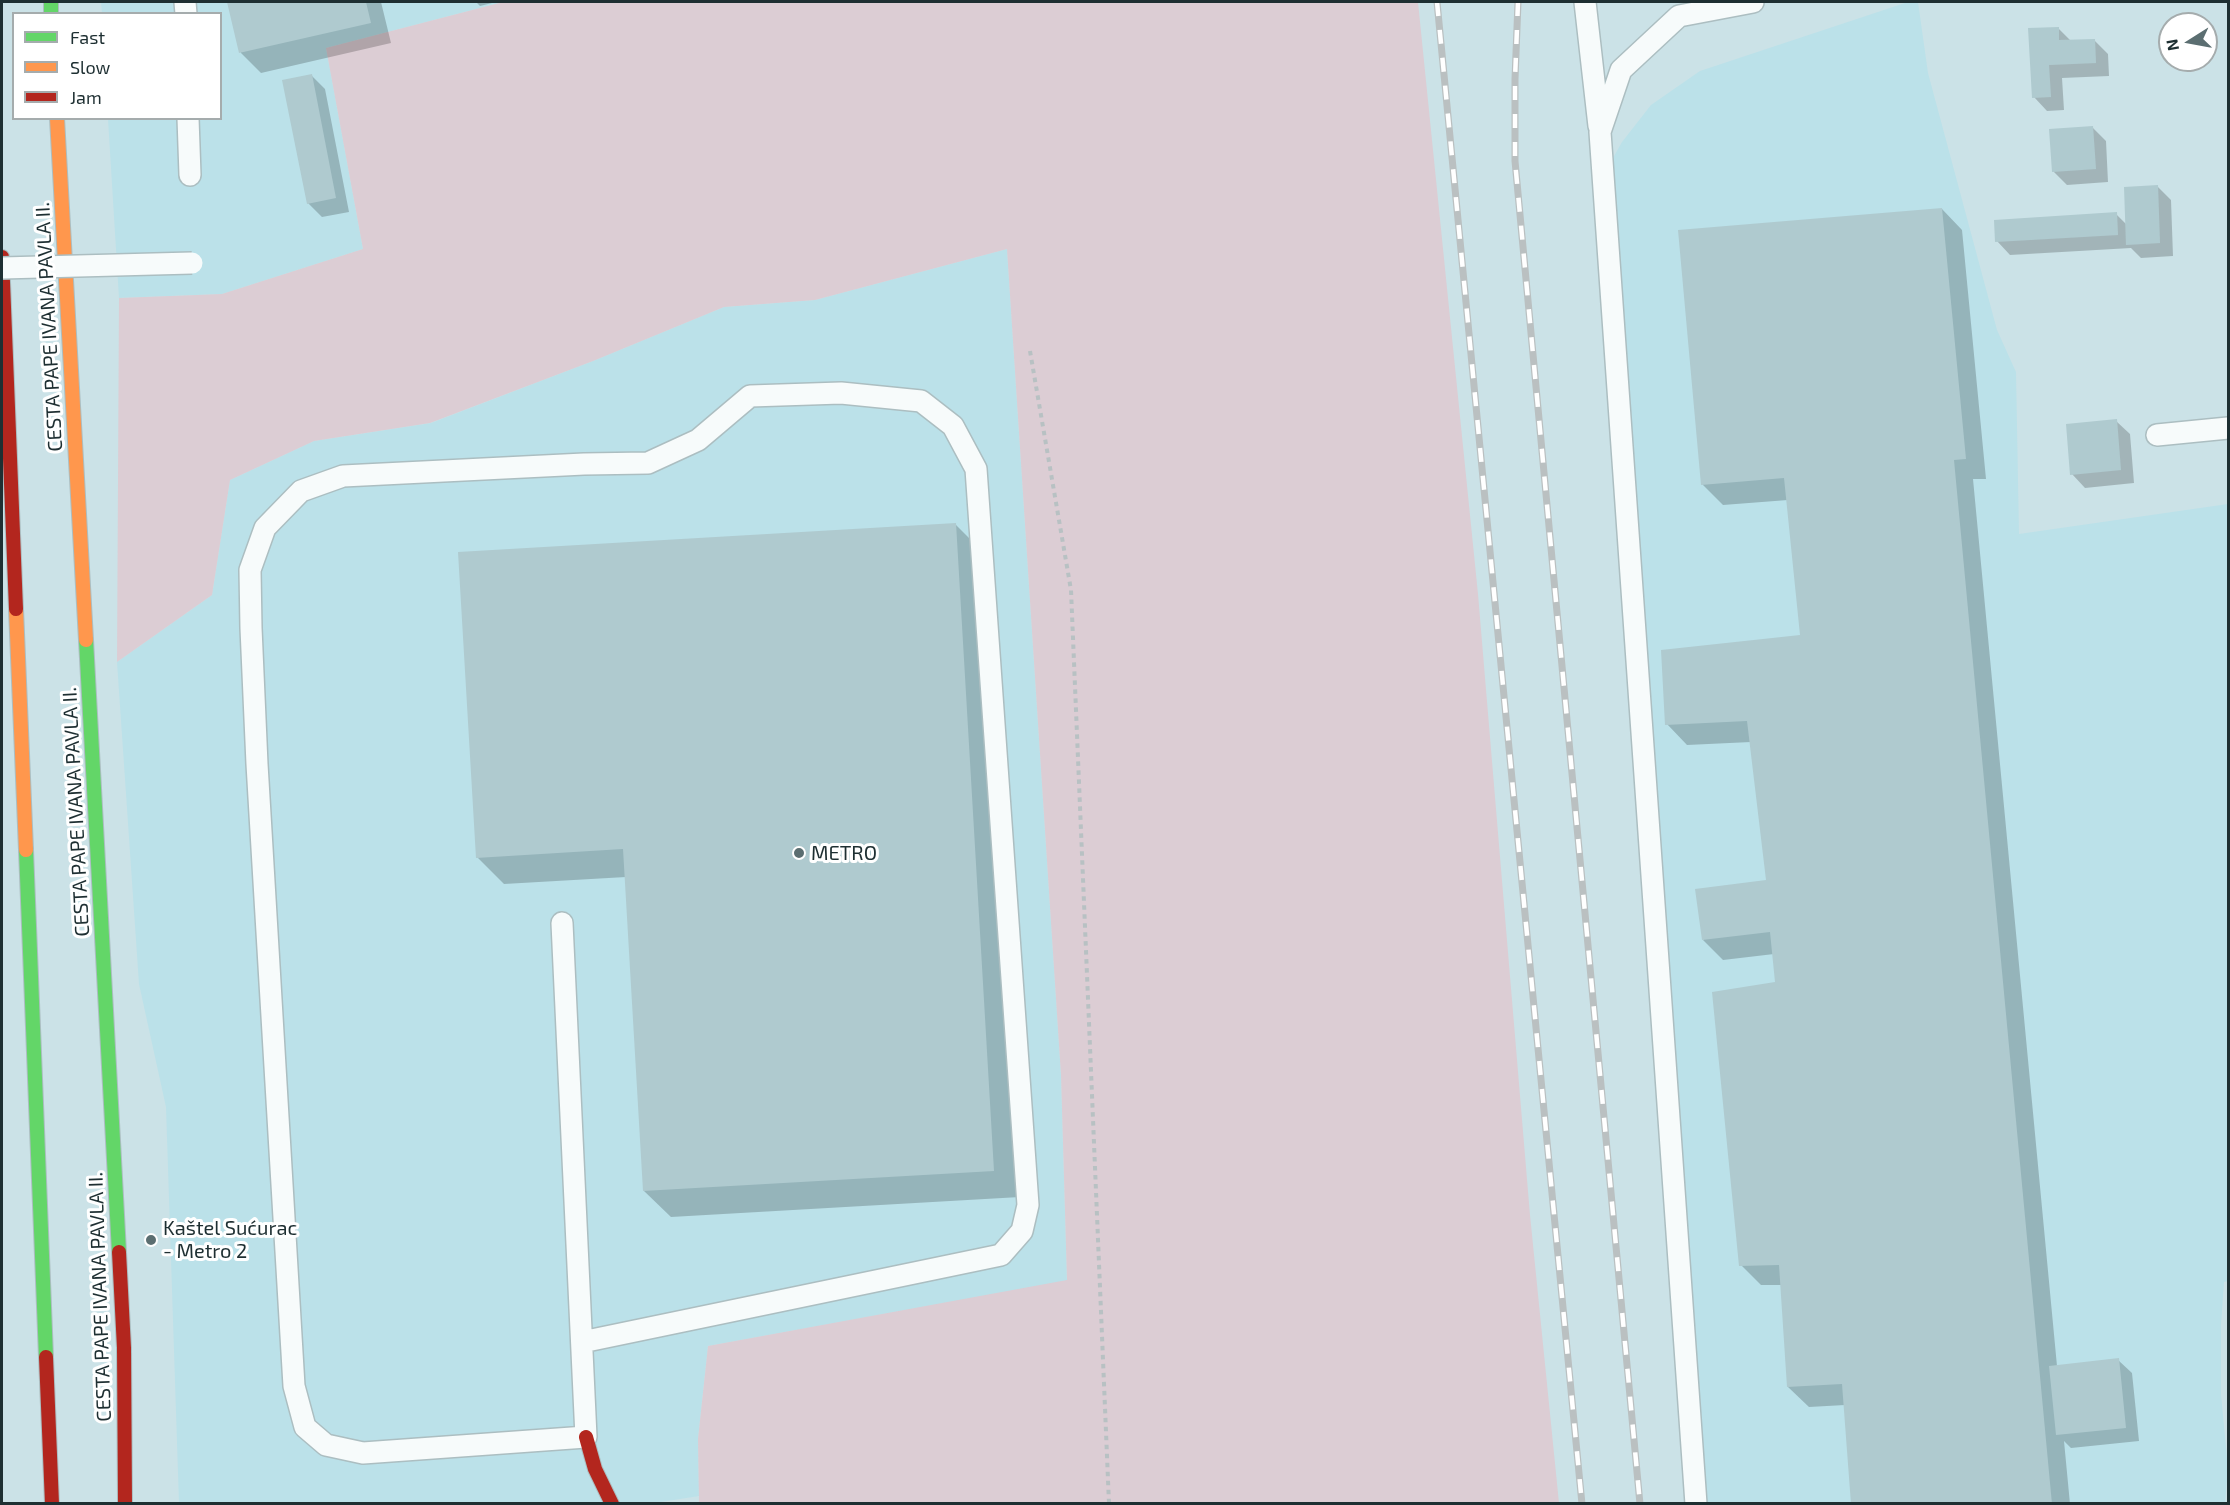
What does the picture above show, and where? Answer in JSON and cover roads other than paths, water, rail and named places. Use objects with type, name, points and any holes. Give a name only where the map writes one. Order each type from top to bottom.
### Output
[{"type":"main road","name":"CESTA PAPE IVANA PAVLA II.","points":[[57,120],[109,1041],[124,1348],[125,1503]]},
{"type":"main road","points":[[2,257],[52,1503]]},
{"type":"main road","points":[[586,1437],[595,1469],[612,1503]]},
{"type":"main road","points":[[35,1500],[52,1473]]},
{"type":"lane","points":[[1585,2],[1600,132],[1696,1503]]},
{"type":"lane","points":[[1600,132],[1622,70],[1679,16],[1710,5],[1753,2]]},
{"type":"lane","points":[[188,120],[190,175]]},
{"type":"lane","points":[[2,268],[192,263]]},
{"type":"lane","points":[[562,923],[586,1437],[363,1453],[326,1445],[305,1427],[294,1386],[258,775],[250,570],[265,528],[301,491],[343,477],[585,464],[648,464],[698,440],[750,396],[841,393],[921,401],[953,426],[976,469],[1028,1205],[1022,1231],[1001,1255],[582,1342]]},
{"type":"lane","points":[[2157,435],[2229,428]]},
{"type":"railway","points":[[1437,2],[1582,1504]]},
{"type":"railway","points":[[1518,2],[1515,161],[1640,1504]]},
{"type":"place","name":"METRO","points":[[799,853]]},
{"type":"place","name":"Kaštel Sućurac - Metro 2","points":[[151,1240]]}]
